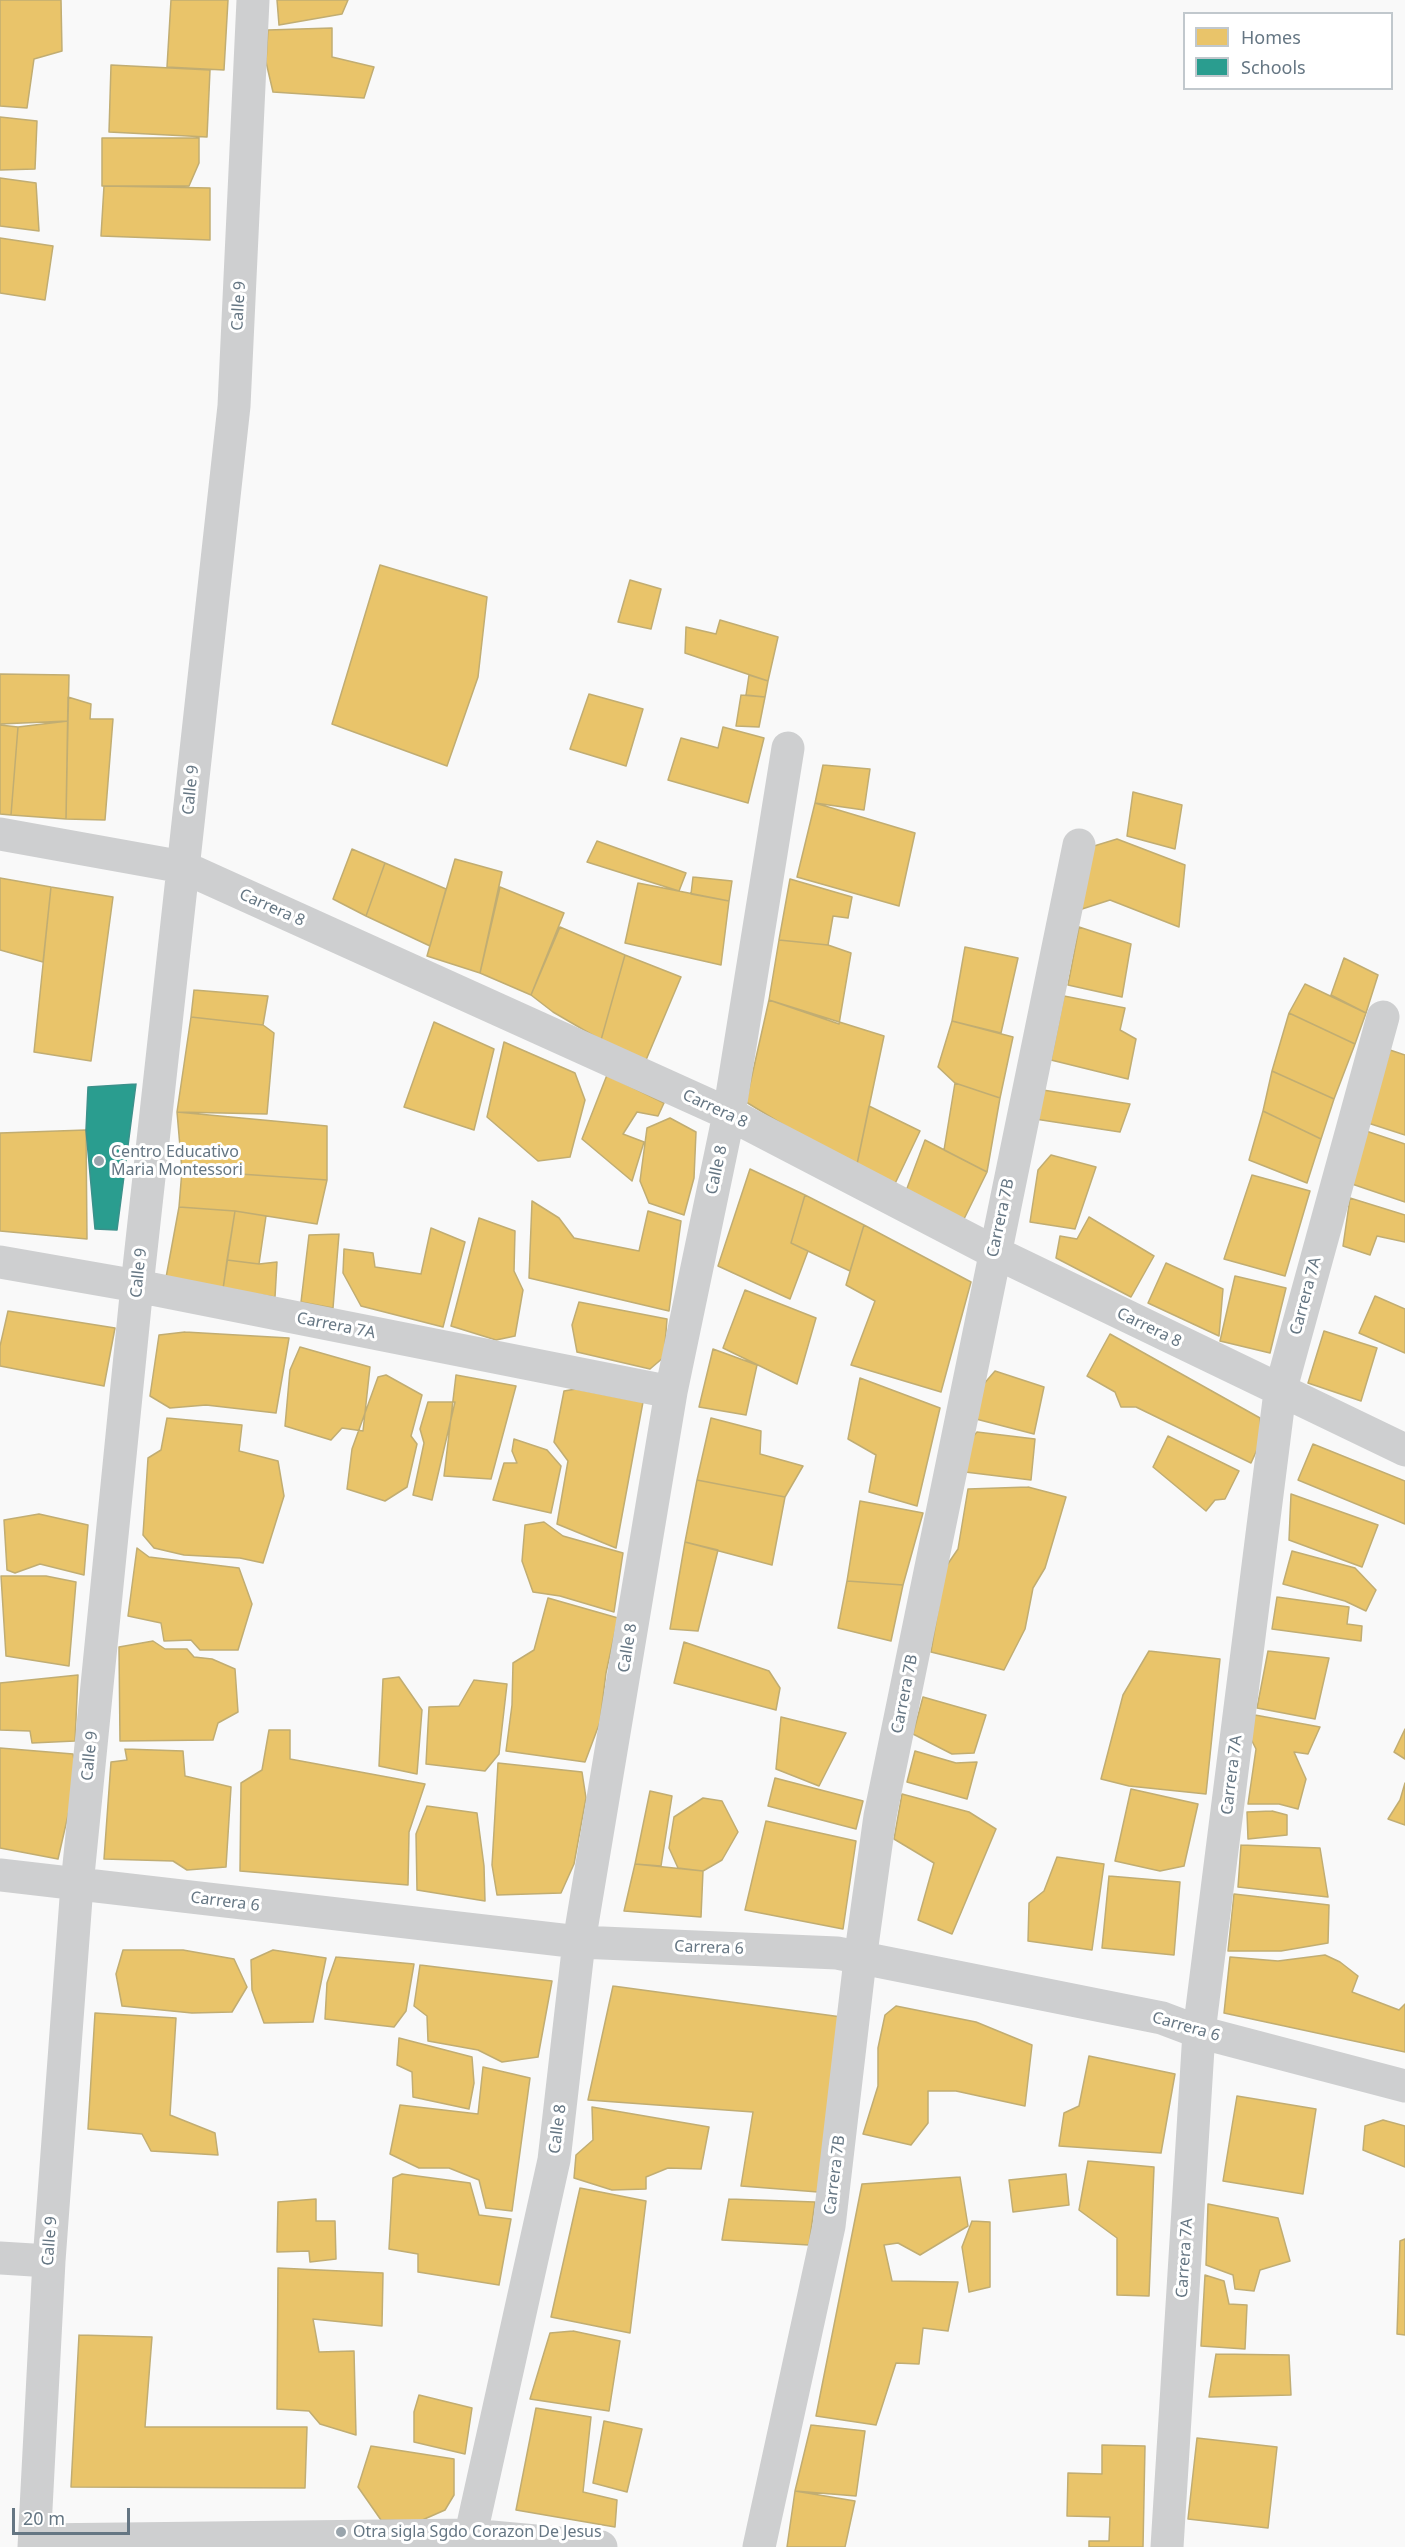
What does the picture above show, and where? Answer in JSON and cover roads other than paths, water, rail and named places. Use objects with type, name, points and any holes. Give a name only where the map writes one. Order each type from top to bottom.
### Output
[{"type":"street","name":"Calle 9","points":[[34,2543],[49,2261],[77,1885],[137,1286],[234,406],[253,0]]},
{"type":"street","name":"Calle 8","points":[[469,2541],[554,2160],[579,1942],[671,1392],[729,1114],[788,748]]},
{"type":"street","name":"Carrera 8","points":[[0,834],[183,867],[729,1114],[994,1252],[1280,1392],[1405,1450]]},
{"type":"street","name":"Carrera 7B","points":[[759,2547],[829,2226],[860,1960],[880,1816],[1079,845]]},
{"type":"street","name":"Carrera 7A","points":[[1167,2547],[1199,2032],[1280,1392],[1383,1017]]},
{"type":"street","name":"Carrera 7A","points":[[0,1262],[137,1286],[671,1392]]},
{"type":"street","name":"Carrera 6","points":[[0,1875],[579,1942],[837,1953],[860,1960],[1162,2018],[1199,2032],[1405,2086]]},
{"type":"street","points":[[0,2258],[49,2261]]},
{"type":"street","points":[[34,2543],[469,2541],[601,2547]]},
{"type":"place","name":"Centro Educativo Maria Montessori","points":[[99,1161]]},
{"type":"place","name":"Otra sigla Sgdo Corazon De Jesus","points":[[341,2532]]}]
